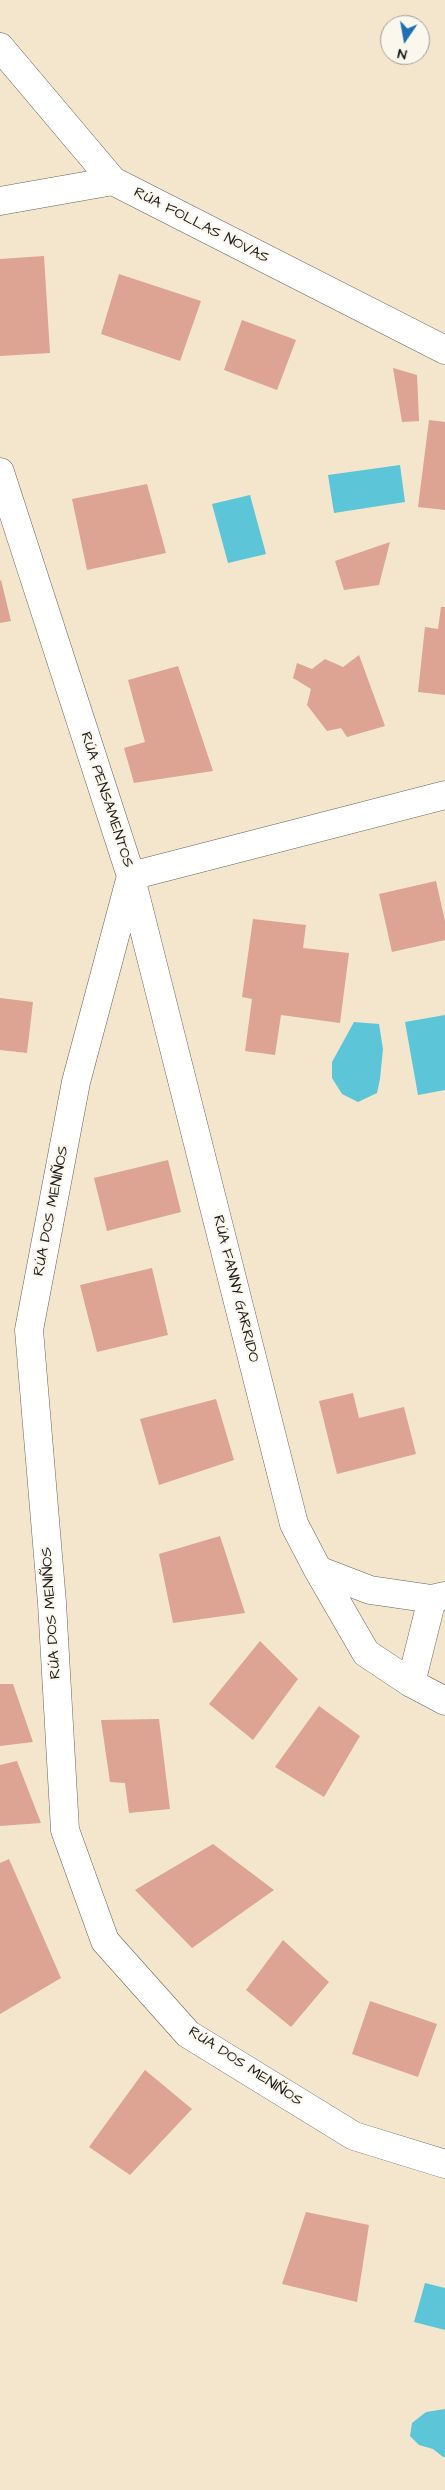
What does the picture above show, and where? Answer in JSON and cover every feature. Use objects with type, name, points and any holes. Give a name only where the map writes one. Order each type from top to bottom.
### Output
[{"type":"street","name":"RÚA FOLLAS NOVAS","points":[[0,47],[113,181],[445,350]]},
{"type":"street","points":[[0,200],[113,181]]},
{"type":"street","name":"RÚA PENSAMENTOS","points":[[0,472],[131,876],[445,795]]},
{"type":"street","name":"RÚA FANNY GARRIDO","points":[[131,876],[294,1524],[366,1653],[410,1684],[445,1700]]},
{"type":"street","name":"RÚA DOS MENIÑOS","points":[[131,876],[76,1082],[29,1330],[52,1603],[65,1830],[105,1941],[188,2034],[354,2136],[445,2164]]},
{"type":"street","points":[[318,1570],[370,1590],[438,1598],[410,1684]]},
{"type":"water","points":[[400,465],[405,502],[334,513],[328,475]]},
{"type":"water","points":[[250,495],[266,554],[228,563],[212,504]]},
{"type":"water","points":[[445,1015],[445,1090],[418,1095],[405,1022]]},
{"type":"water","points":[[354,1022],[379,1024],[383,1049],[377,1093],[358,1102],[342,1094],[332,1078],[332,1062]]},
{"type":"water","points":[[425,2283],[445,2288],[445,2330],[414,2322]]},
{"type":"water","points":[[445,2409],[445,2457],[443,2457],[433,2449],[419,2445],[410,2436],[412,2423],[426,2412]]},
{"type":"building","points":[[44,256],[50,353],[0,356],[0,259]]},
{"type":"building","points":[[119,274],[201,301],[180,361],[101,334]]},
{"type":"building","points":[[242,320],[296,340],[277,390],[224,370]]},
{"type":"building","points":[[393,368],[417,375],[419,421],[402,422]]},
{"type":"building","points":[[429,420],[445,422],[445,510],[418,507]]},
{"type":"building","points":[[147,484],[166,553],[87,570],[72,499]]},
{"type":"building","points":[[390,542],[379,585],[344,590],[335,561]]},
{"type":"building","points":[[0,581],[11,621],[0,623]]},
{"type":"building","points":[[441,607],[445,607],[445,695],[418,692],[425,627],[438,629]]},
{"type":"building","points":[[359,655],[385,726],[347,737],[341,728],[327,731],[307,705],[311,689],[293,678],[297,663],[312,669],[325,659],[343,667]]},
{"type":"building","points":[[178,666],[213,771],[134,783],[124,748],[145,742],[128,680]]},
{"type":"building","points":[[436,881],[445,921],[445,940],[392,952],[379,894]]},
{"type":"building","points":[[253,919],[306,925],[303,948],[349,953],[340,1023],[281,1015],[275,1055],[245,1051],[252,999],[242,997]]},
{"type":"building","points":[[0,998],[33,1002],[27,1053],[0,1050]]},
{"type":"building","points":[[168,1160],[181,1212],[107,1231],[94,1178]]},
{"type":"building","points":[[152,1268],[168,1335],[97,1352],[80,1285]]},
{"type":"building","points":[[353,1393],[359,1418],[404,1407],[416,1454],[337,1474],[319,1401]]},
{"type":"building","points":[[216,1399],[234,1460],[159,1485],[140,1419]]},
{"type":"building","points":[[220,1536],[245,1613],[173,1623],[159,1554]]},
{"type":"building","points":[[260,1641],[298,1679],[253,1740],[209,1704]]},
{"type":"building","points":[[0,1684],[13,1684],[33,1742],[0,1746]]},
{"type":"building","points":[[319,1706],[360,1736],[324,1797],[275,1767]]},
{"type":"building","points":[[159,1719],[170,1809],[129,1813],[125,1783],[110,1782],[101,1720]]},
{"type":"building","points":[[17,1761],[41,1823],[0,1826],[0,1765]]},
{"type":"building","points":[[213,1844],[274,1890],[192,1948],[135,1890]]},
{"type":"building","points":[[9,1859],[61,1978],[0,2014],[0,1863]]},
{"type":"building","points":[[283,1940],[329,1982],[291,2027],[246,1990]]},
{"type":"building","points":[[370,2001],[437,2024],[418,2077],[352,2054]]},
{"type":"building","points":[[145,2070],[192,2109],[130,2175],[89,2147]]},
{"type":"building","points":[[306,2212],[369,2225],[357,2302],[282,2284]]}]
